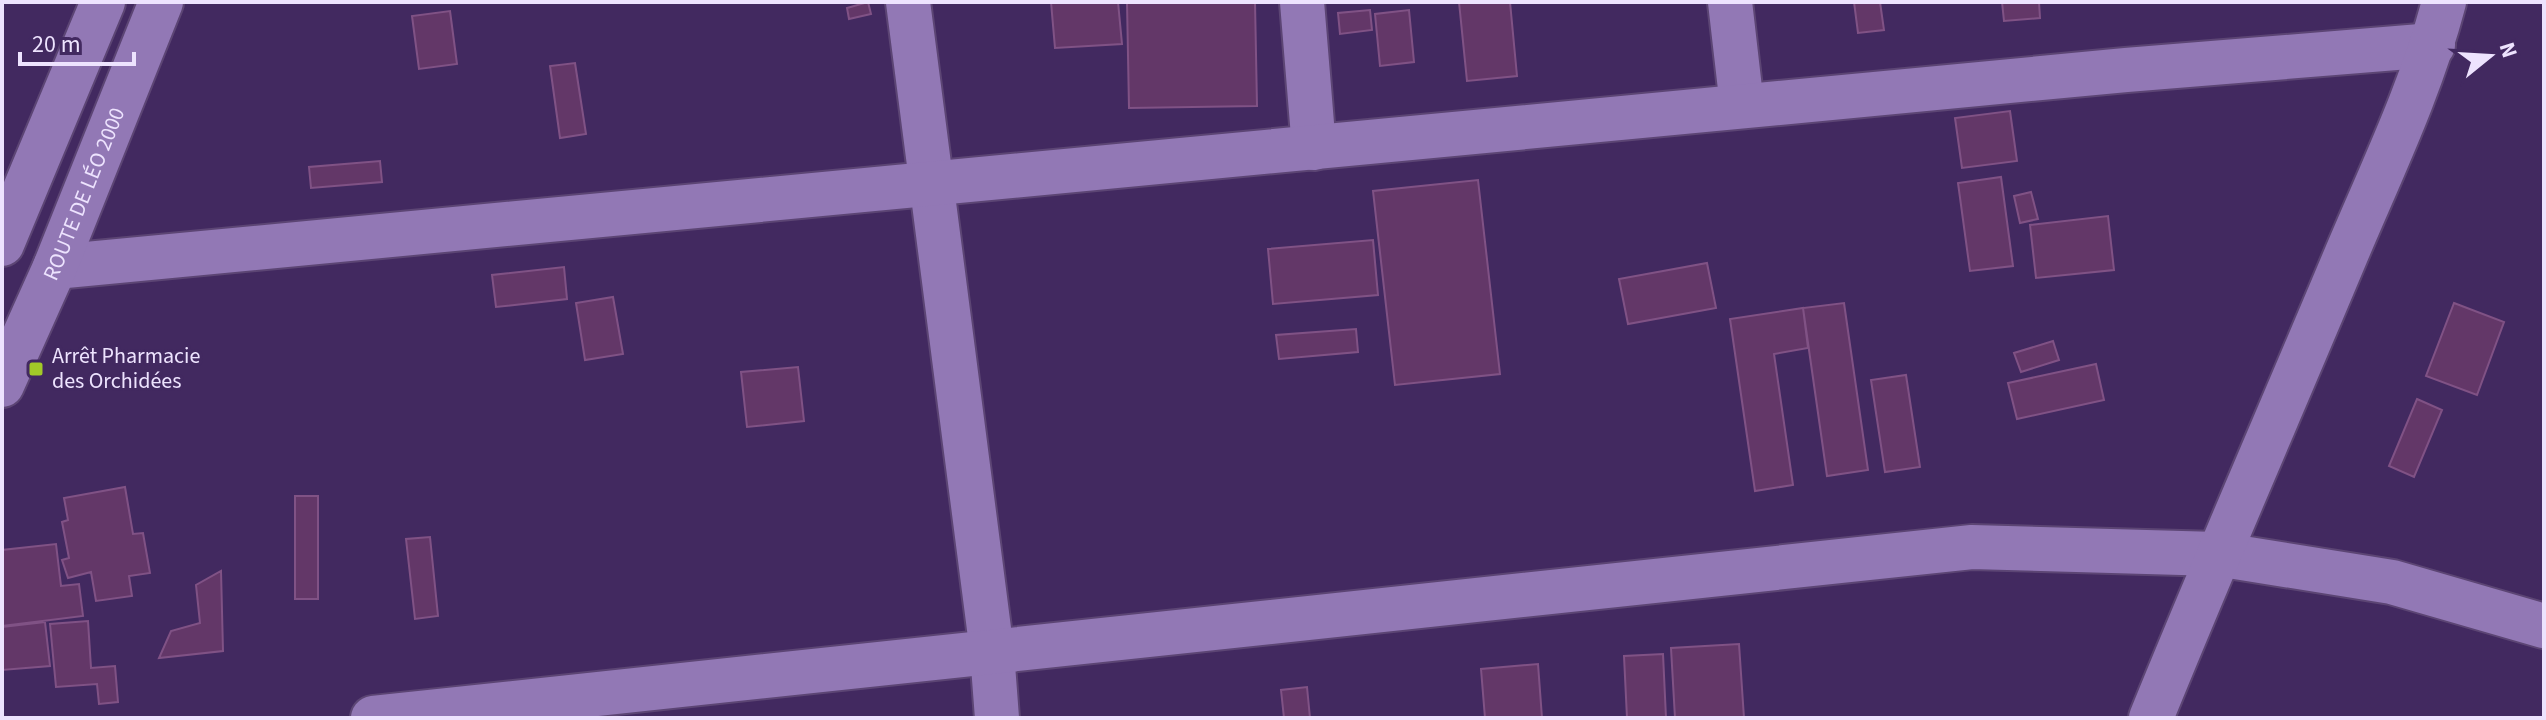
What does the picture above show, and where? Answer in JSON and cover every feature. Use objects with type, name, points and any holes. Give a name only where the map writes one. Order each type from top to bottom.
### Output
[{"type":"street","points":[[2,244],[103,2]]},
{"type":"street","name":"ROUTE DE LÉO 2000","points":[[2,385],[55,267],[161,2]]},
{"type":"street","points":[[908,2],[992,652],[997,718]]},
{"type":"street","points":[[1302,2],[1314,148]]},
{"type":"street","points":[[1730,2],[1742,106]]},
{"type":"street","points":[[2151,718],[2217,554],[2398,137],[2433,45],[2444,2]]},
{"type":"street","points":[[55,267],[1742,106],[2433,45]]},
{"type":"street","points":[[373,718],[1972,547],[2217,554],[2392,582],[2544,626]]},
{"type":"building","points":[[868,2],[871,14],[849,19],[847,8]]},
{"type":"building","points":[[1051,2],[1118,2],[1122,44],[1055,48]]},
{"type":"building","points":[[1127,2],[1255,2],[1257,106],[1129,108]]},
{"type":"building","points":[[1459,2],[1510,2],[1517,76],[1467,81]]},
{"type":"building","points":[[1854,2],[1880,2],[1884,30],[1858,33]]},
{"type":"building","points":[[2002,2],[2039,2],[2040,18],[2004,21]]},
{"type":"building","points":[[1370,10],[1372,30],[1340,34],[1338,13]]},
{"type":"building","points":[[1409,10],[1414,62],[1380,66],[1375,14]]},
{"type":"building","points":[[450,11],[457,64],[419,69],[412,16]]},
{"type":"building","points":[[575,63],[586,134],[560,138],[550,66]]},
{"type":"building","points":[[2010,111],[2017,161],[1962,168],[1955,118]]},
{"type":"building","points":[[380,161],[382,182],[311,188],[309,167]]},
{"type":"building","points":[[2001,177],[2013,266],[1970,271],[1958,183]]},
{"type":"building","points":[[1478,180],[1500,374],[1395,385],[1373,191]]},
{"type":"building","points":[[2031,192],[2038,219],[2020,223],[2014,196]]},
{"type":"building","points":[[2108,216],[2114,270],[2036,278],[2030,225]]},
{"type":"building","points":[[1373,240],[1378,295],[1273,304],[1268,249]]},
{"type":"building","points":[[1707,263],[1716,308],[1628,324],[1619,279]]},
{"type":"building","points":[[564,267],[567,299],[496,307],[492,275]]},
{"type":"building","points":[[613,297],[623,354],[585,360],[576,303]]},
{"type":"building","points":[[1844,303],[1868,470],[1827,476],[1803,308]]},
{"type":"building","points":[[2454,303],[2504,322],[2477,395],[2426,376]]},
{"type":"building","points":[[1803,308],[1808,348],[1774,354],[1793,485],[1755,491],[1730,319]]},
{"type":"building","points":[[1356,329],[1358,352],[1279,359],[1276,335]]},
{"type":"building","points":[[2053,341],[2059,360],[2021,372],[2014,353]]},
{"type":"building","points":[[2096,364],[2104,400],[2017,419],[2008,383]]},
{"type":"building","points":[[798,367],[804,421],[747,427],[741,372]]},
{"type":"building","points":[[1906,375],[1920,467],[1885,472],[1871,380]]},
{"type":"building","points":[[2417,399],[2442,410],[2414,477],[2389,466]]},
{"type":"building","points":[[125,487],[133,534],[143,533],[150,573],[129,576],[132,596],[96,601],[91,572],[68,578],[62,560],[69,558],[62,522],[68,520],[64,498]]},
{"type":"building","points":[[295,496],[318,496],[318,599],[295,599]]},
{"type":"building","points":[[430,537],[438,616],[415,619],[406,539]]},
{"type":"building","points":[[56,544],[61,586],[79,584],[83,616],[2,626],[2,550]]},
{"type":"building","points":[[221,571],[223,651],[159,658],[171,631],[200,623],[196,585]]},
{"type":"building","points":[[88,621],[91,668],[115,666],[118,702],[99,704],[97,684],[56,687],[50,624]]},
{"type":"building","points":[[45,622],[50,666],[2,670],[2,627]]},
{"type":"building","points":[[1739,644],[1744,718],[1675,718],[1671,648]]},
{"type":"building","points":[[1663,654],[1666,718],[1627,718],[1624,656]]},
{"type":"building","points":[[1538,664],[1542,718],[1485,718],[1481,669]]},
{"type":"building","points":[[1307,687],[1310,718],[1284,718],[1281,690]]},
{"type":"place","name":"Arrêt Pharmacie des Orchidées","points":[[36,369]]}]
